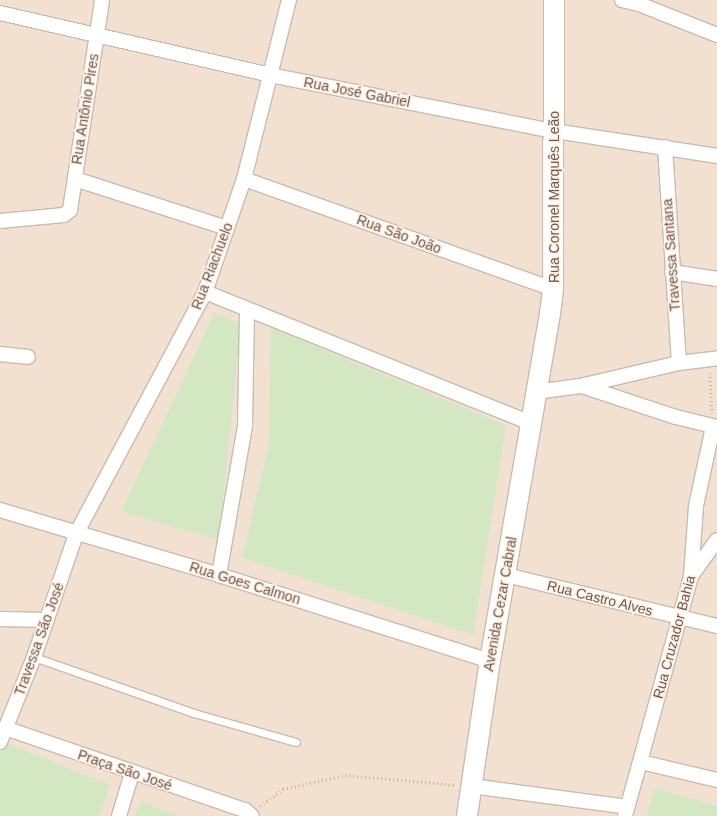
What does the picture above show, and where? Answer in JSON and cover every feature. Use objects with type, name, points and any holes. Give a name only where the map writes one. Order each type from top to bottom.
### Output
[{"type":"main road","name":"Rua Coronel Marquês Leão","points":[[536,392],[547,339],[553,289],[554,0]]},
{"type":"main road","name":"Avenida Cezar Cabral","points":[[466,816],[490,661],[506,575],[529,422],[536,392]]},
{"type":"street","name":"Rua Antônio Pires","points":[[0,221],[64,215],[70,210],[102,0]]},
{"type":"street","name":"Rua Riachuelo","points":[[76,534],[205,292],[244,179],[289,0]]},
{"type":"street","points":[[622,0],[639,4],[717,35]]},
{"type":"street","name":"Rua José Gabriel","points":[[0,13],[96,34],[270,76],[554,131],[717,156]]},
{"type":"street","name":"Travessa Santana","points":[[665,147],[679,363]]},
{"type":"street","points":[[74,179],[227,228]]},
{"type":"street","name":"Rua São João","points":[[244,179],[553,289]]},
{"type":"street","points":[[672,272],[717,279]]},
{"type":"street","points":[[205,292],[529,422]]},
{"type":"street","points":[[219,574],[245,426],[248,310]]},
{"type":"street","points":[[0,354],[28,357]]},
{"type":"street","points":[[536,392],[580,386],[679,363],[713,358]]},
{"type":"street","points":[[580,386],[676,417],[715,427]]},
{"type":"street","name":"Rua Cruzador Bahia","points":[[626,812],[691,576],[696,506],[715,427]]},
{"type":"street","name":"Rua Goes Calmon","points":[[0,510],[76,534],[219,574],[490,661]]},
{"type":"street","name":"Travessa São José","points":[[0,742],[34,657],[76,534]]},
{"type":"street","points":[[691,576],[717,540]]},
{"type":"street","name":"Rua Castro Alves","points":[[506,575],[717,626]]},
{"type":"street","points":[[0,619],[47,620]]},
{"type":"street","name":"Praça São José","points":[[5,728],[249,813]]},
{"type":"street","points":[[641,762],[717,780]]},
{"type":"street","points":[[119,816],[132,773]]},
{"type":"street","points":[[471,786],[626,812]]},
{"type":"lane","points":[[34,657],[194,713],[296,742]]},
{"type":"path","points":[[713,358],[715,427]]},
{"type":"path","points":[[249,813],[284,788],[345,775],[471,786]]},
{"type":"shaded area","points":[[0,0],[717,0],[717,816],[0,816]]},
{"type":"green space","points":[[215,312],[241,324],[219,540],[121,512]]},
{"type":"green space","points":[[271,328],[506,425],[473,635],[242,558],[269,444]]},
{"type":"green space","points":[[4,742],[110,785],[99,816],[0,816],[0,753]]},
{"type":"green space","points":[[655,788],[717,806],[717,816],[647,816]]},
{"type":"green space","points":[[141,801],[177,816],[135,816]]}]
